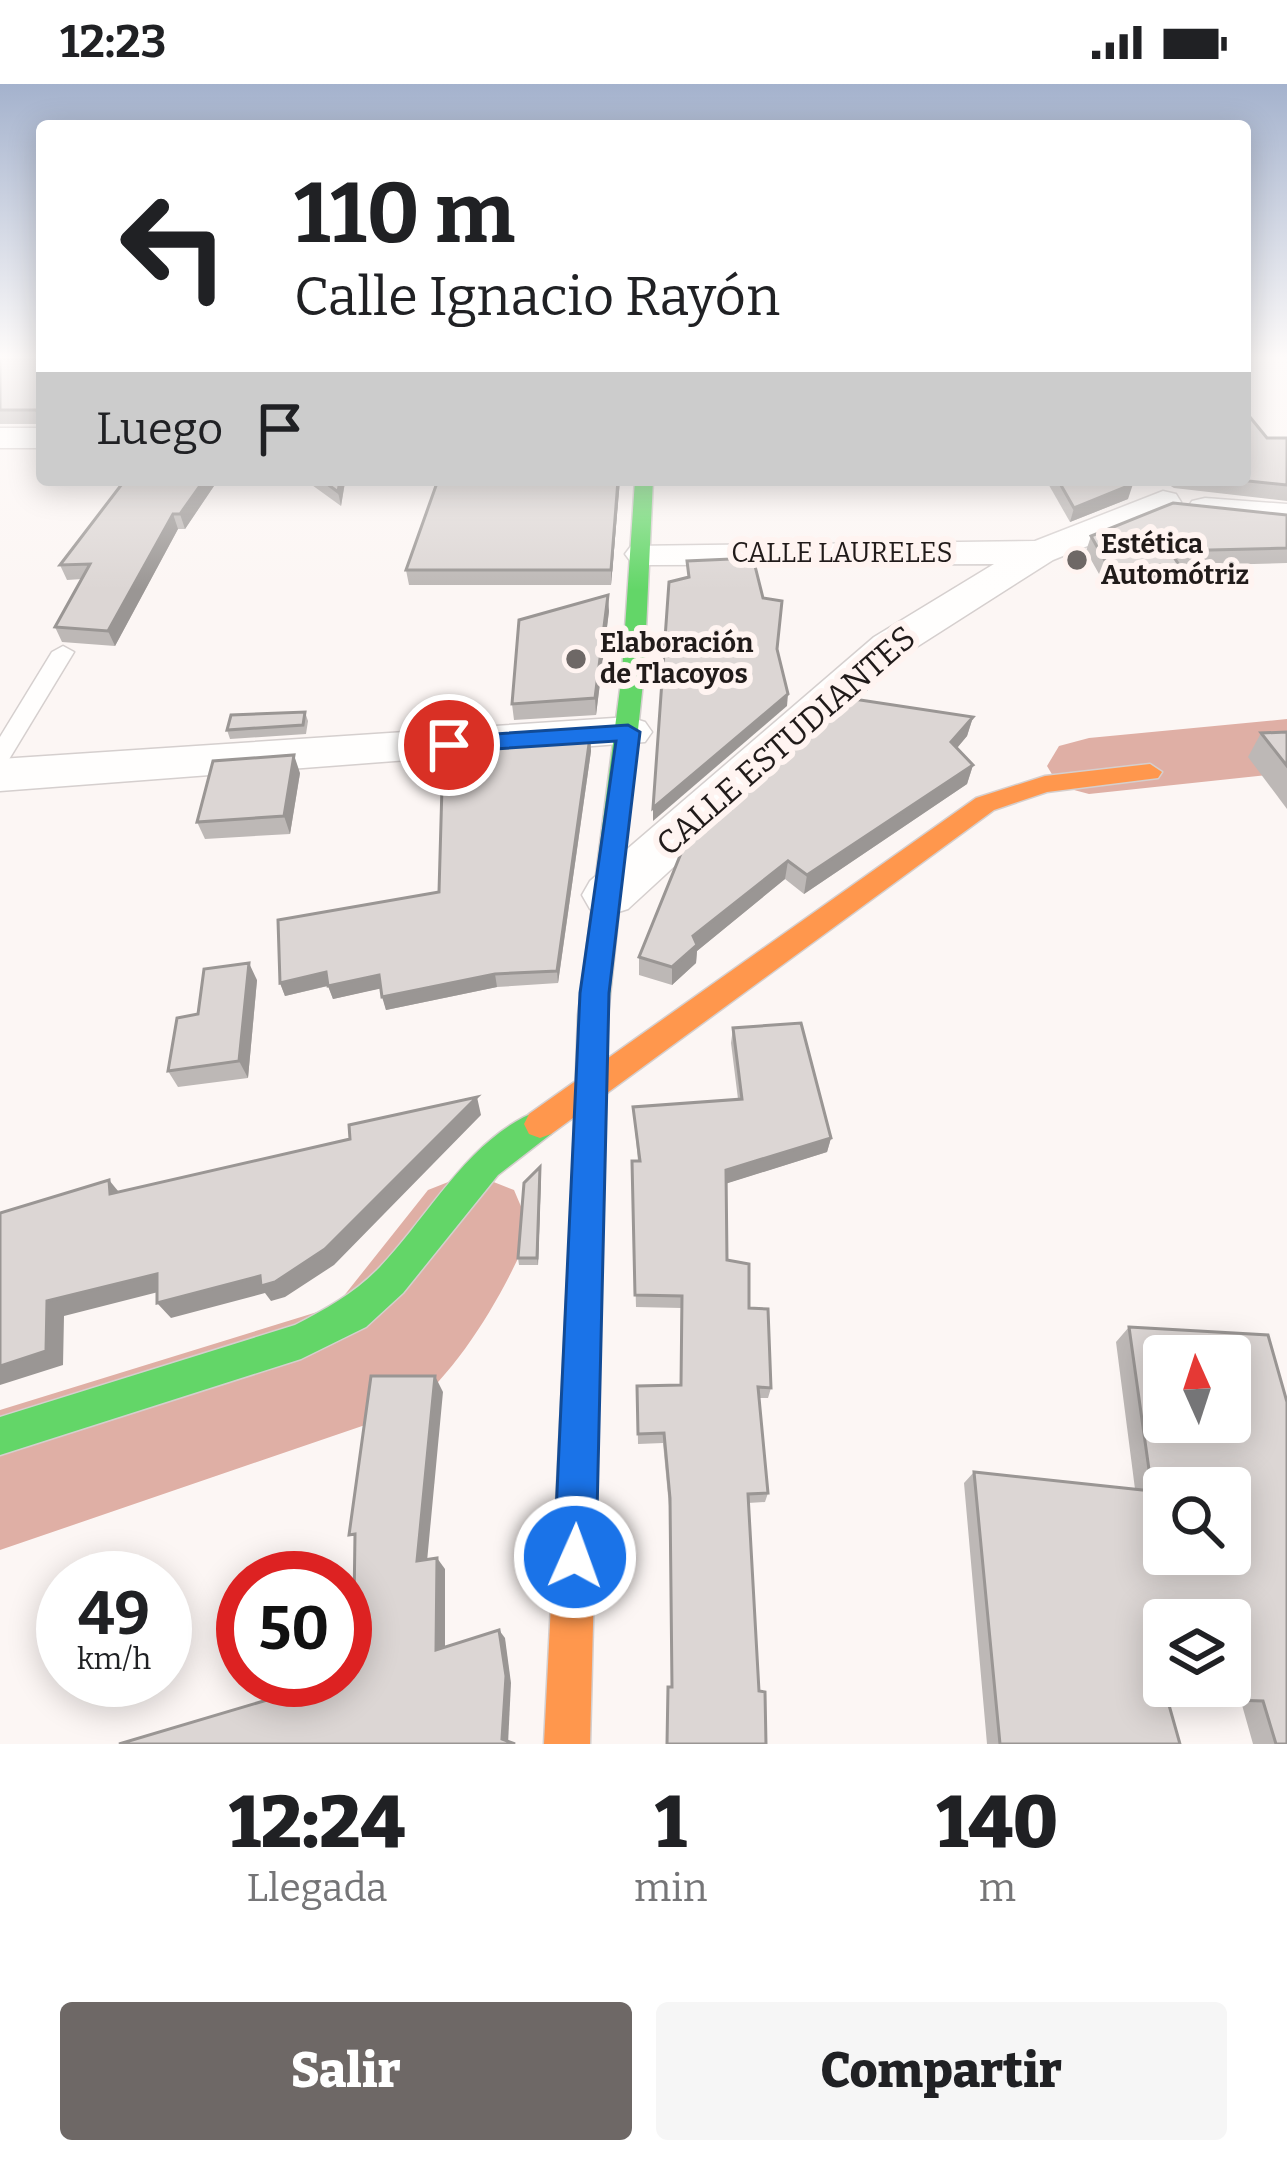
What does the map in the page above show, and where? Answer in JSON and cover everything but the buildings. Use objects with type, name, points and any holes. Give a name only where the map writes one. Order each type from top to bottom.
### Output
[{"type":"main road","points":[[567,1744],[595,993],[628,732],[644,554],[644,486]]},
{"type":"main road","points":[[0,1436],[301,1341],[353,1313],[391,1281],[487,1165],[985,803],[1014,789],[1050,782],[1150,772]]},
{"type":"street","points":[[0,438],[36,438]]},
{"type":"street","points":[[1148,491],[1287,515]]},
{"type":"street","name":"CALLE ESTUDIANTES","points":[[609,896],[889,646],[1148,491]]},
{"type":"street","name":"CALLE LAURELES","points":[[644,554],[1040,552]]},
{"type":"street","points":[[0,775],[628,732]]},
{"type":"lane","points":[[0,756],[63,652]]},
{"type":"waterway","points":[[1089,766],[1287,746]]},
{"type":"waterway","points":[[0,1480],[363,1364],[389,1343],[471,1230]]},
{"type":"traffic: fast","points":[[588,1184],[593,1015],[633,673],[644,486]]},
{"type":"traffic: fast","points":[[0,1436],[301,1341],[353,1314],[391,1281],[487,1165],[540,1124]]},
{"type":"traffic: slow","points":[[540,1124],[985,804],[1045,784],[1150,772]]},
{"type":"traffic: slow","points":[[567,1744],[588,1184]]},
{"type":"place","name":"Estética Automótriz","points":[[1077,560]]},
{"type":"place","name":"Elaboración de Tlacoyos","points":[[576,659]]},
{"type":"route","points":[[449,745],[628,732],[595,993],[575,1557]]}]
